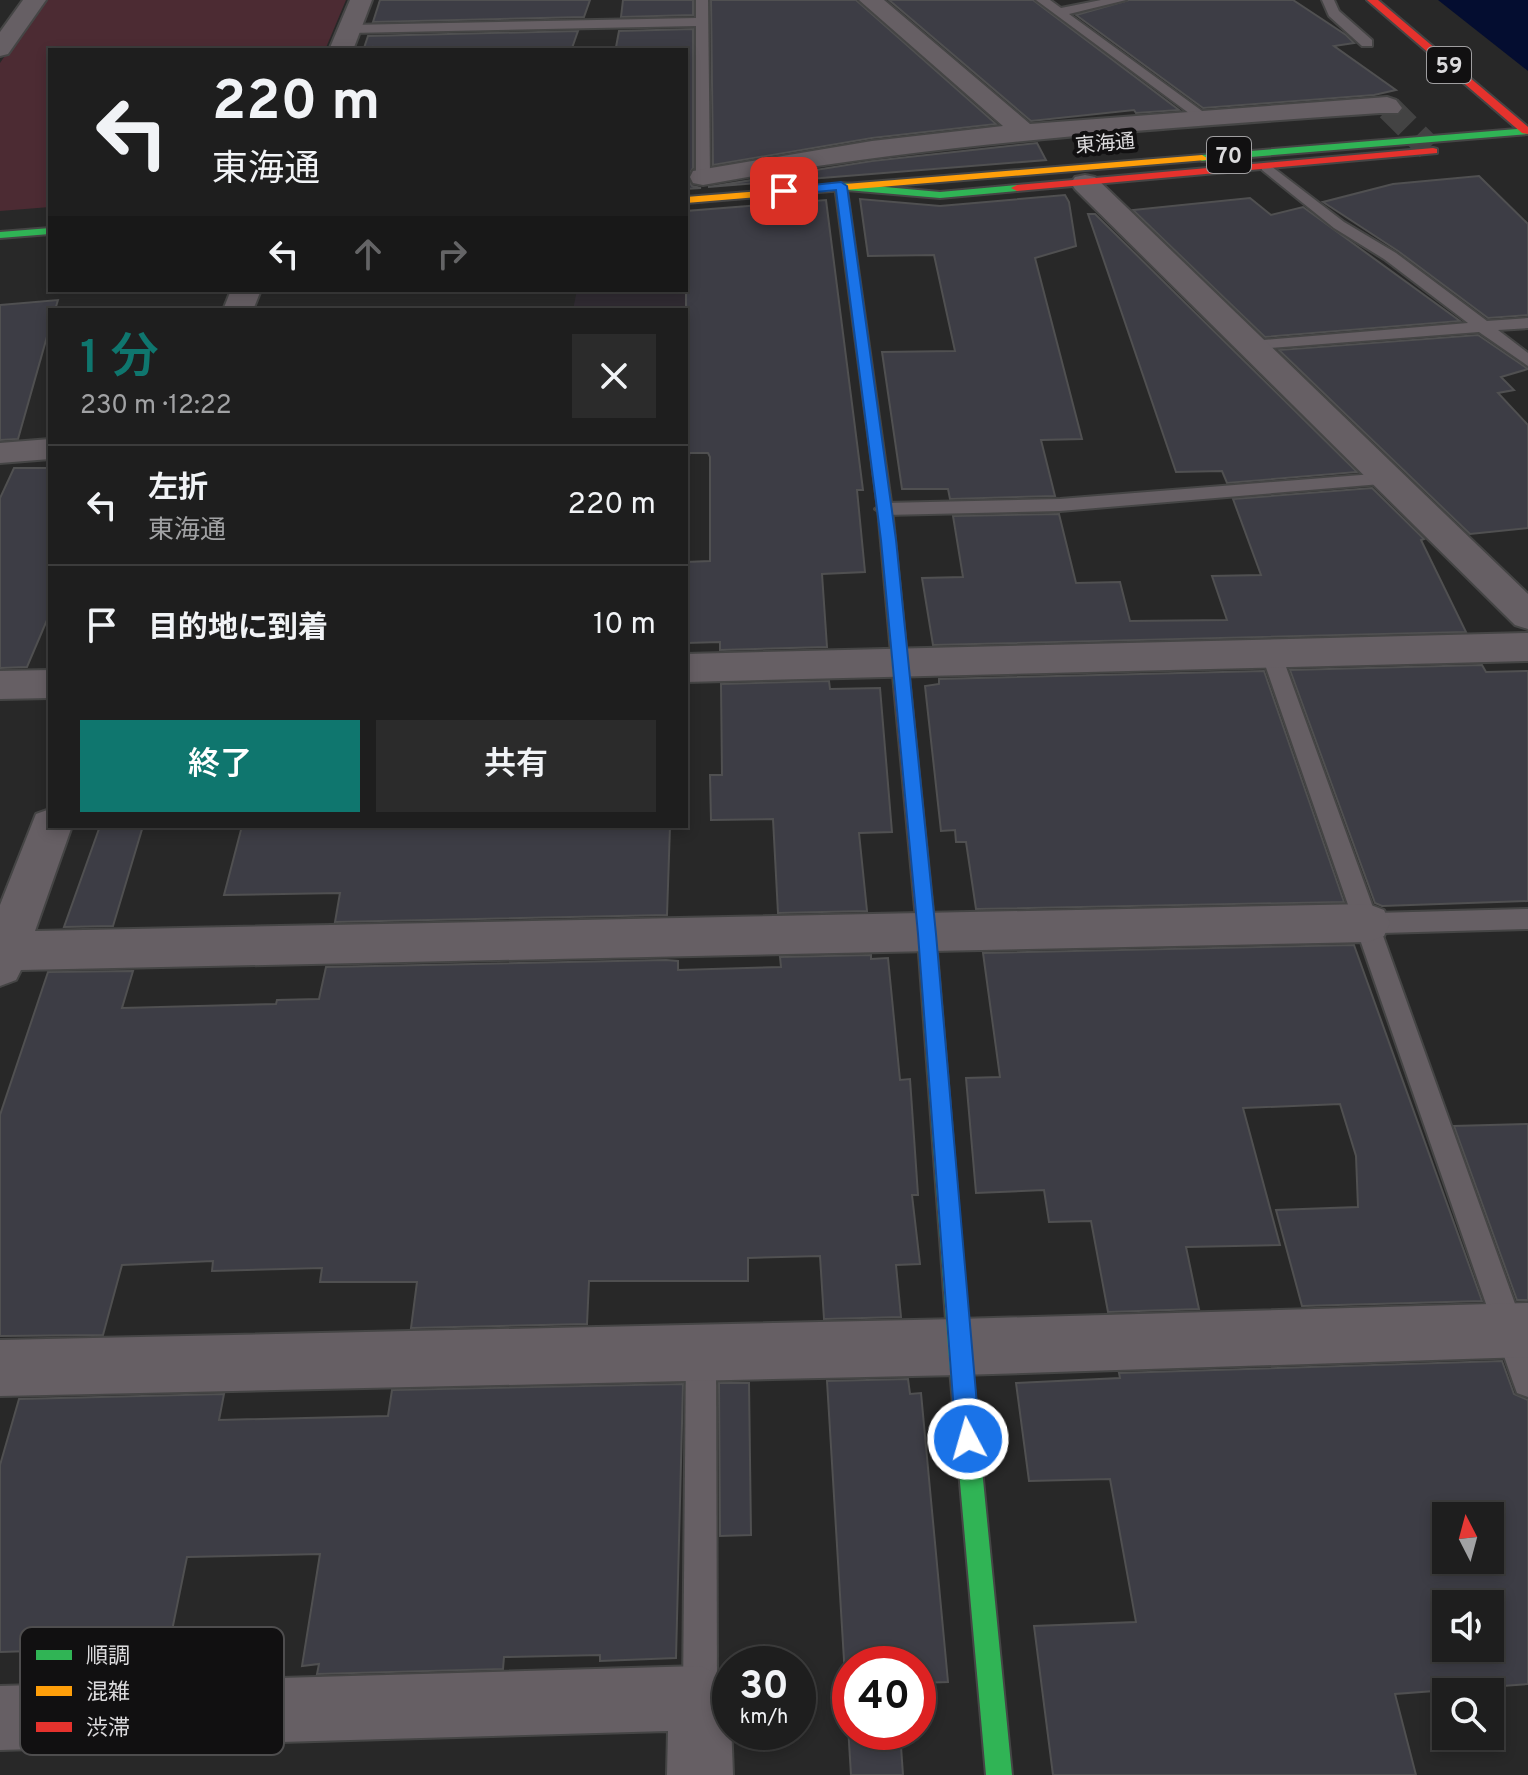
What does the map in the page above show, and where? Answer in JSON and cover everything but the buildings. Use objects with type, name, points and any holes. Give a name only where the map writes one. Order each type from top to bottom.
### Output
[{"type":"main road","name":"59","points":[[1372,0],[1527,132]]},
{"type":"main road","points":[[1472,114],[1528,109]]},
{"type":"main road","name":"東海通","points":[[694,178],[1399,113]]},
{"type":"main road","name":"東海通","points":[[688,200],[1527,132]]},
{"type":"main road","points":[[999,1775],[959,1347],[927,934],[885,509],[841,186],[940,195],[1433,151],[1429,148]]},
{"type":"main road","points":[[0,235],[48,231]]},
{"type":"street","points":[[0,49],[35,0]]},
{"type":"street","points":[[345,39],[361,0]]},
{"type":"street","points":[[870,0],[1027,134]]},
{"type":"street","points":[[694,178],[803,156],[1027,134],[1387,105],[1399,113]]},
{"type":"street","points":[[1085,183],[1528,616]]},
{"type":"street","points":[[0,453],[48,449]]},
{"type":"street","points":[[688,668],[1528,647]]},
{"type":"street","points":[[0,685],[48,684]]},
{"type":"street","points":[[50,828],[3,958],[1368,923]]},
{"type":"street","points":[[0,1368],[959,1347],[1518,1330]]},
{"type":"street","points":[[284,1710],[700,1698],[700,1775]]},
{"type":"street","points":[[0,1718],[20,1717]]},
{"type":"lane","points":[[694,178],[702,0]]},
{"type":"lane","points":[[1042,0],[1206,119]]},
{"type":"lane","points":[[1058,12],[1120,0]]},
{"type":"lane","points":[[1328,0],[1333,13],[1367,43]]},
{"type":"lane","points":[[345,39],[702,22]]},
{"type":"lane","points":[[1267,167],[1339,225],[1390,256],[1528,361]]},
{"type":"lane","points":[[1251,346],[1528,323]]},
{"type":"lane","points":[[885,509],[1060,505],[1386,479]]},
{"type":"lane","points":[[1271,653],[1518,1330],[1528,1382]]},
{"type":"lane","points":[[1368,923],[1528,919]]},
{"type":"lane","points":[[700,1698],[701,1352]]},
{"type":"shaded area","points":[[43,0],[346,0],[326,48],[48,48],[48,207],[0,211],[0,63]]},
{"type":"shaded area","points":[[688,235],[692,256],[691,456],[688,456],[688,308],[573,308],[577,292],[688,292]]},
{"type":"water","points":[[1438,0],[1528,0],[1528,71]]},
{"type":"tunnel","points":[[1389,108],[1429,148]]},
{"type":"traffic: fast","points":[[1202,158],[1528,131]]},
{"type":"traffic: fast","points":[[902,686],[885,509],[841,186],[940,195],[1017,188]]},
{"type":"traffic: fast","points":[[0,235],[48,231]]},
{"type":"traffic: fast","points":[[927,940],[959,1347],[999,1775]]},
{"type":"traffic: slow","points":[[688,200],[1202,158]]},
{"type":"traffic: jam","points":[[1372,0],[1526,131]]},
{"type":"traffic: jam","points":[[1017,188],[1433,151]]},
{"type":"traffic: jam","points":[[902,686],[927,940]]},
{"type":"route","points":[[784,191],[841,186],[885,509],[927,934],[968,1439]]}]
